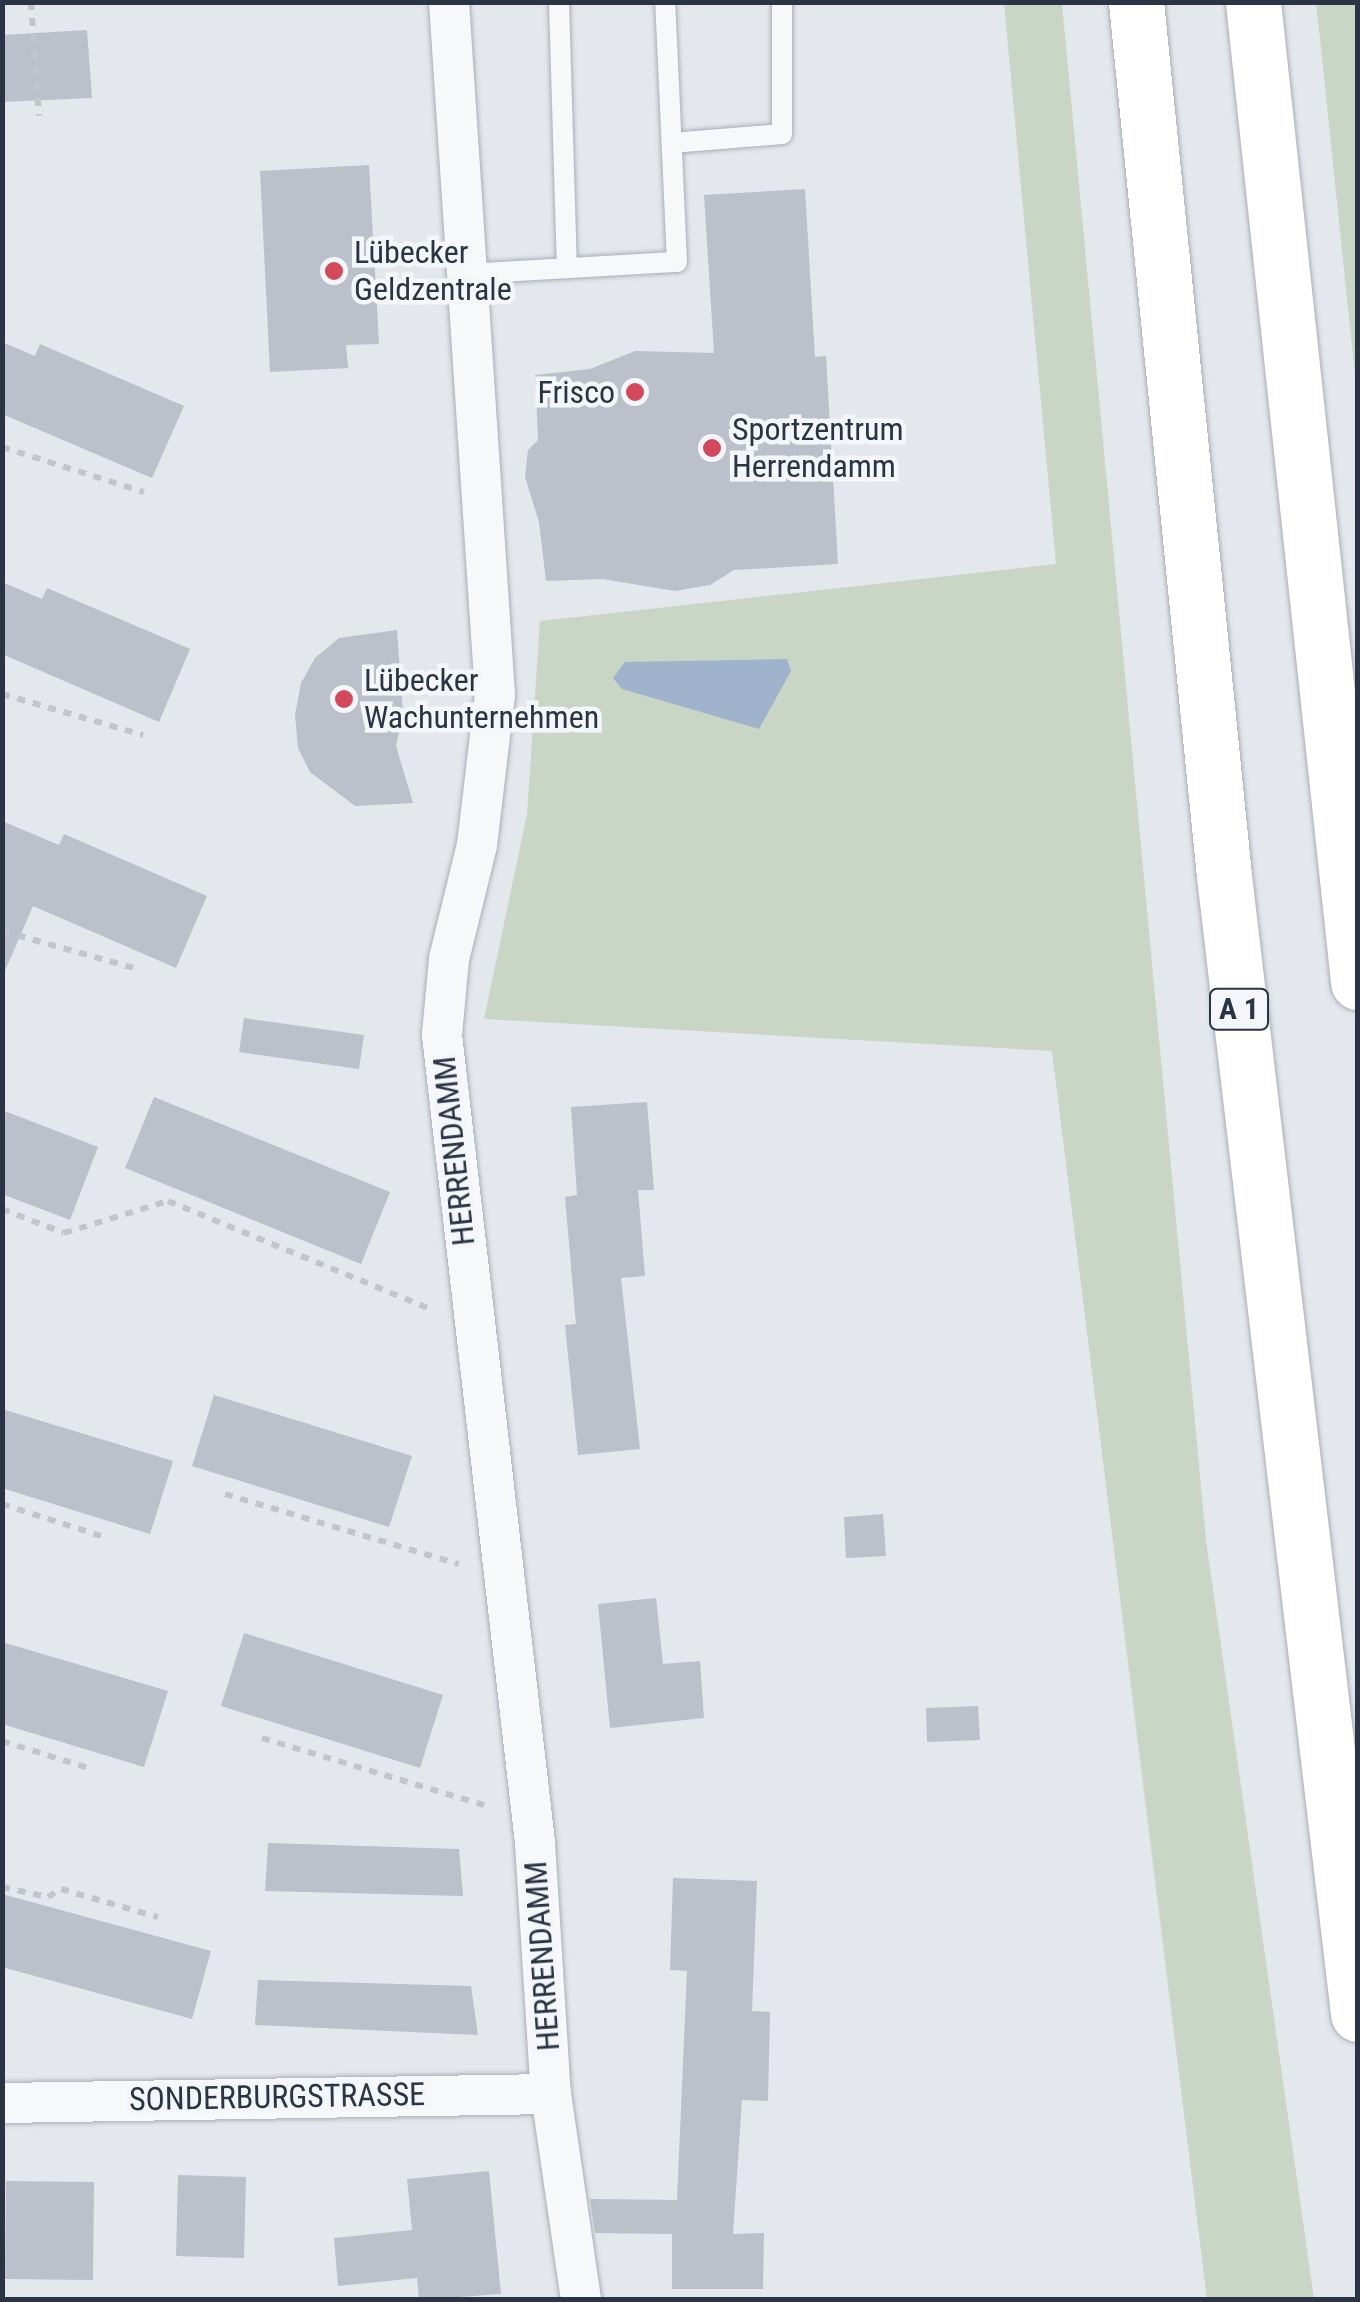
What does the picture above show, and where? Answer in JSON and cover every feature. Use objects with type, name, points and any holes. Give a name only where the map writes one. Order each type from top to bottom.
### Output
[{"type":"highway","name":"A 1","points":[[1136,2],[1224,876],[1358,2014]]},
{"type":"highway","points":[[1253,2],[1358,982]]},
{"type":"street","name":"HERRENDAMM","points":[[449,2],[495,694],[477,845],[449,959],[442,1035],[472,1326],[532,1819],[551,2094],[581,2300]]},
{"type":"street","name":"SONDERBURGSTRASSE","points":[[2,2103],[551,2094]]},
{"type":"lane","points":[[559,2],[567,268]]},
{"type":"lane","points":[[467,274],[677,262],[665,2]]},
{"type":"lane","points":[[672,143],[782,134],[782,2]]},
{"type":"path","points":[[31,2],[40,116]]},
{"type":"path","points":[[2,446],[144,492]]},
{"type":"path","points":[[2,694],[143,735]]},
{"type":"path","points":[[2,931],[141,970]]},
{"type":"path","points":[[2,1209],[64,1233],[168,1201],[472,1326]]},
{"type":"path","points":[[225,1494],[502,1576]]},
{"type":"path","points":[[2,1504],[102,1536]]},
{"type":"path","points":[[262,1738],[532,1819]]},
{"type":"path","points":[[2,1741],[88,1768]]},
{"type":"path","points":[[2,1887],[48,1897],[61,1889],[158,1916]]},
{"type":"green space","points":[[1004,3],[1062,3],[1206,1540],[1314,2299],[1207,2299],[1052,1051],[484,1019],[527,814],[540,621],[1056,564]]},
{"type":"green space","points":[[1316,3],[1357,3],[1357,395],[1321,48]]},
{"type":"water","points":[[787,659],[791,671],[759,729],[622,689],[613,678],[625,662]]},
{"type":"building","points":[[87,30],[92,98],[2,102],[2,35]]},
{"type":"building","points":[[369,165],[379,344],[346,345],[348,368],[270,372],[260,171]]},
{"type":"building","points":[[805,189],[815,357],[826,356],[838,564],[734,570],[710,585],[675,591],[602,579],[546,581],[539,522],[525,477],[528,450],[538,440],[535,375],[590,369],[635,351],[714,353],[704,195]]},
{"type":"building","points":[[2,342],[35,356],[40,344],[184,406],[152,478],[2,414]]},
{"type":"building","points":[[2,582],[42,599],[47,588],[190,649],[159,722],[2,654]]},
{"type":"building","points":[[397,630],[403,713],[396,746],[413,803],[355,806],[310,772],[298,748],[295,715],[301,683],[315,658],[339,638]]},
{"type":"building","points":[[2,821],[59,845],[64,834],[207,896],[176,968],[33,906],[2,978]]},
{"type":"building","points":[[244,1018],[364,1035],[359,1069],[239,1052]]},
{"type":"building","points":[[154,1097],[390,1192],[361,1264],[125,1168]]},
{"type":"building","points":[[647,1102],[654,1190],[638,1190],[645,1276],[621,1278],[640,1449],[578,1455],[565,1325],[576,1324],[565,1197],[577,1195],[571,1107]]},
{"type":"building","points":[[2,1110],[98,1147],[70,1220],[2,1194]]},
{"type":"building","points":[[214,1395],[412,1456],[389,1527],[192,1466]]},
{"type":"building","points":[[2,1409],[173,1461],[150,1534],[2,1488]]},
{"type":"building","points":[[883,1514],[886,1556],[846,1558],[844,1517]]},
{"type":"building","points":[[656,1598],[663,1664],[700,1661],[704,1718],[610,1728],[598,1604]]},
{"type":"building","points":[[244,1633],[443,1695],[420,1768],[221,1706]]},
{"type":"building","points":[[2,1642],[168,1691],[144,1767],[2,1724]]},
{"type":"building","points":[[978,1706],[980,1740],[927,1742],[926,1708]]},
{"type":"building","points":[[268,1843],[459,1849],[463,1896],[265,1891]]},
{"type":"building","points":[[673,1878],[757,1881],[752,2011],[770,2012],[768,2101],[742,2100],[733,2234],[764,2233],[763,2289],[672,2289],[672,2234],[595,2233],[590,2199],[677,2200],[687,1971],[670,1970]]},
{"type":"building","points":[[2,1894],[211,1951],[192,2019],[2,1967]]},
{"type":"building","points":[[258,1980],[471,1986],[478,2035],[255,2025]]},
{"type":"building","points":[[489,2171],[501,2294],[419,2300],[417,2278],[338,2286],[334,2238],[412,2230],[407,2179]]},
{"type":"building","points":[[178,2175],[246,2177],[244,2258],[176,2256]]},
{"type":"building","points":[[6,2181],[94,2182],[93,2280],[5,2279]]},
{"type":"place","name":"Lübecker Geldzentrale","points":[[334,271]]},
{"type":"place","name":"Frisco","points":[[635,392]]},
{"type":"place","name":"Sportzentrum Herrendamm","points":[[712,448]]},
{"type":"place","name":"Lübecker Wachunternehmen","points":[[344,699]]}]
